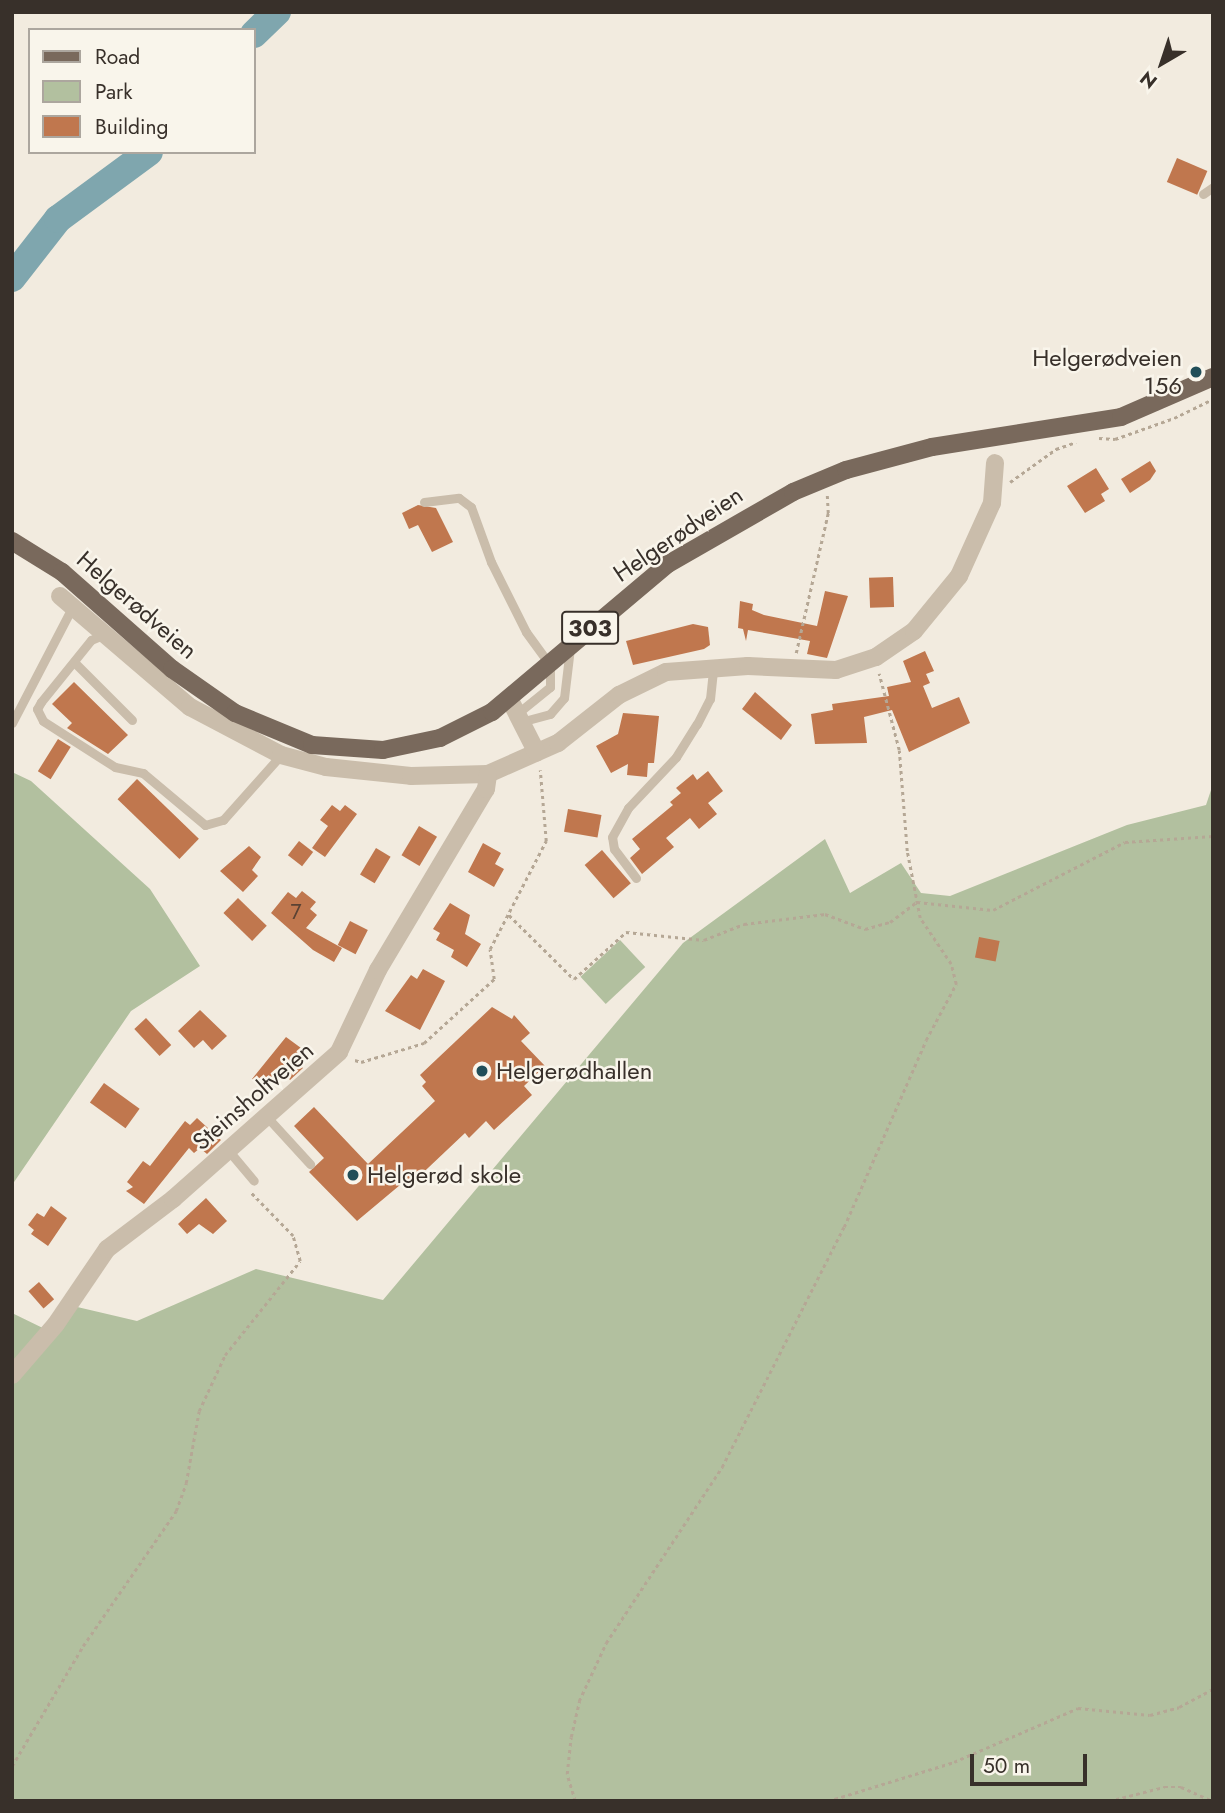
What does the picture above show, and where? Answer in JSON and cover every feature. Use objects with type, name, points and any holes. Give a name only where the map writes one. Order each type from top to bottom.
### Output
[{"type":"main road","name":"Helgerødveien","points":[[12,541],[62,572],[206,695],[293,740],[343,750],[410,746],[517,711],[550,665],[643,583],[692,547],[758,508],[821,480],[932,447],[1121,417],[1172,399],[1213,377]]},
{"type":"street","points":[[66,601],[190,708],[281,755],[326,767],[411,776],[488,774],[537,753],[647,680],[666,672],[793,666],[836,670],[876,657],[914,631],[959,576],[992,503],[995,463]]},
{"type":"street","points":[[517,711],[537,753]]},
{"type":"street","name":"Steinsholtveien","points":[[12,1375],[56,1324],[107,1249],[267,1117],[339,1052],[379,970],[486,789],[488,774]]},
{"type":"lane","points":[[1203,194],[1213,187]]},
{"type":"lane","points":[[424,502],[459,498],[471,508],[491,562],[526,632],[550,665]]},
{"type":"lane","points":[[12,723],[66,601]]},
{"type":"lane","points":[[105,634],[91,640],[37,709],[43,721],[115,767],[143,773],[205,825],[223,820],[281,755]]},
{"type":"lane","points":[[517,711],[550,714],[564,698],[570,647]]},
{"type":"lane","points":[[74,662],[132,720]]},
{"type":"lane","points":[[636,878],[614,849],[612,837],[628,808],[676,757],[697,724],[710,699],[713,668]]},
{"type":"lane","points":[[267,1117],[310,1164]]},
{"type":"lane","points":[[228,1150],[254,1181]]},
{"type":"path","points":[[1093,438],[1115,439],[1213,399]]},
{"type":"path","points":[[992,503],[1031,466],[1056,449],[1086,438]]},
{"type":"path","points":[[793,666],[828,513],[821,480]]},
{"type":"path","points":[[575,1801],[567,1774],[579,1700],[618,1622],[722,1467],[849,1214],[926,1040],[956,984],[951,964],[923,926],[917,902],[907,851],[899,750],[876,657]]},
{"type":"path","points":[[339,1052],[361,1062],[424,1043],[495,979],[490,949],[548,835],[537,753]]},
{"type":"path","points":[[509,915],[575,979],[626,932],[704,940],[744,924],[825,914],[865,929],[890,922],[917,902],[993,911],[1125,842],[1213,836]]},
{"type":"path","points":[[12,1766],[83,1646],[176,1511],[187,1483],[199,1411],[225,1355],[300,1261],[293,1236],[249,1190],[254,1181]]},
{"type":"path","points":[[828,1801],[954,1762],[1078,1708],[1150,1715],[1180,1707],[1213,1689]]},
{"type":"path","points":[[1109,1801],[1164,1787],[1181,1787],[1213,1801]]},
{"type":"green space","points":[[12,772],[31,781],[150,889],[200,966],[131,1011],[12,1185]]},
{"type":"green space","points":[[1213,784],[1213,1801],[12,1801],[12,1313],[51,1332],[73,1306],[137,1321],[256,1269],[383,1300],[683,943],[825,839],[850,893],[901,863],[921,893],[950,896],[1127,825],[1206,805]]},
{"type":"green space","points":[[620,940],[645,967],[606,1004],[581,977]]},
{"type":"building","points":[[1177,158],[1207,171],[1197,195],[1167,182]]},
{"type":"building","points":[[1150,461],[1156,471],[1150,480],[1130,493],[1121,479]]},
{"type":"building","points":[[1096,468],[1109,489],[1101,494],[1105,501],[1085,513],[1067,486]]},
{"type":"building","points":[[418,505],[436,508],[453,542],[432,552],[418,525],[409,529],[402,513]]},
{"type":"building","points":[[893,577],[894,607],[870,608],[869,578]]},
{"type":"building","points":[[825,591],[848,596],[827,658],[807,654],[810,641],[748,630],[746,641],[743,629],[738,628],[740,601],[753,604],[752,610],[764,615],[817,626]]},
{"type":"building","points":[[693,624],[708,627],[710,645],[704,649],[633,665],[626,641]]},
{"type":"building","points":[[925,651],[934,671],[926,674],[930,683],[923,686],[932,708],[959,697],[970,723],[909,752],[892,710],[864,717],[867,743],[815,744],[811,714],[833,710],[832,704],[889,696],[887,687],[911,682],[903,661]]},
{"type":"building","points":[[74,682],[128,735],[108,754],[67,728],[72,723],[52,704]]},
{"type":"building","points":[[755,692],[792,725],[781,740],[742,709]]},
{"type":"building","points":[[623,713],[659,716],[654,763],[648,763],[647,777],[627,775],[628,764],[611,773],[596,746],[618,734]]},
{"type":"building","points":[[58,739],[71,747],[51,779],[38,771]]},
{"type":"building","points":[[708,771],[723,791],[708,803],[717,814],[699,829],[690,818],[666,838],[674,847],[642,874],[630,858],[640,849],[632,839],[673,805],[670,802],[681,793],[676,788],[693,774],[697,780]]},
{"type":"building","points":[[137,779],[199,839],[179,859],[118,799]]},
{"type":"building","points":[[332,805],[340,811],[345,805],[357,814],[325,857],[312,848],[328,826],[320,820]]},
{"type":"building","points":[[568,809],[601,815],[597,838],[564,832]]},
{"type":"building","points":[[419,826],[437,837],[419,866],[401,855]]},
{"type":"building","points":[[299,841],[313,852],[302,866],[288,855]]},
{"type":"building","points":[[483,843],[501,853],[495,864],[504,869],[494,887],[468,872]]},
{"type":"building","points":[[249,846],[261,857],[252,870],[258,876],[243,892],[220,871]]},
{"type":"building","points":[[376,848],[391,857],[375,883],[360,875]]},
{"type":"building","points":[[602,850],[631,883],[614,898],[585,865]]},
{"type":"building","points":[[302,891],[316,902],[310,909],[317,915],[306,928],[342,948],[334,962],[313,950],[271,913],[288,892],[296,898]]},
{"type":"building","points":[[238,898],[267,926],[252,941],[223,913]]},
{"type":"building","points":[[450,903],[470,915],[465,934],[481,944],[467,967],[451,957],[454,950],[436,940],[440,933],[433,929]]},
{"type":"building","points":[[350,921],[368,930],[356,954],[338,945]]},
{"type":"building","points":[[979,937],[1000,941],[996,962],[975,958]]},
{"type":"building","points":[[423,969],[445,981],[420,1030],[385,1011],[411,975],[417,979]]},
{"type":"building","points":[[492,1007],[512,1019],[514,1015],[530,1033],[521,1041],[545,1066],[524,1086],[532,1095],[494,1130],[486,1121],[469,1138],[465,1133],[410,1185],[406,1180],[357,1221],[309,1172],[324,1158],[294,1126],[314,1107],[368,1164],[435,1101],[422,1086],[426,1082],[420,1075]]},
{"type":"building","points":[[200,1010],[227,1036],[212,1050],[203,1040],[194,1048],[178,1031]]},
{"type":"building","points":[[146,1018],[171,1045],[160,1056],[134,1029]]},
{"type":"building","points":[[286,1037],[301,1048],[297,1052],[304,1059],[299,1064],[303,1068],[290,1080],[282,1071],[262,1090],[252,1079]]},
{"type":"building","points":[[104,1083],[140,1109],[125,1128],[90,1102]]},
{"type":"building","points":[[197,1118],[221,1140],[207,1154],[200,1148],[194,1153],[189,1148],[144,1204],[126,1191],[133,1187],[127,1182],[143,1161],[150,1166],[185,1121],[190,1125]]},
{"type":"building","points":[[206,1198],[227,1221],[213,1234],[199,1224],[187,1234],[178,1224]]},
{"type":"building","points":[[51,1206],[67,1218],[48,1246],[31,1234],[34,1230],[28,1225],[37,1213],[44,1217]]},
{"type":"building","points":[[39,1282],[54,1299],[44,1309],[28,1291]]},
{"type":"waterway","points":[[256,32],[277,12]]},
{"type":"waterway","points":[[12,278],[58,219],[146,154]]},
{"type":"place","name":"Helgerødveien 156","points":[[1196,372]]},
{"type":"place","name":"Helgerødhallen","points":[[482,1071]]},
{"type":"place","name":"Helgerød skole","points":[[353,1175]]}]
